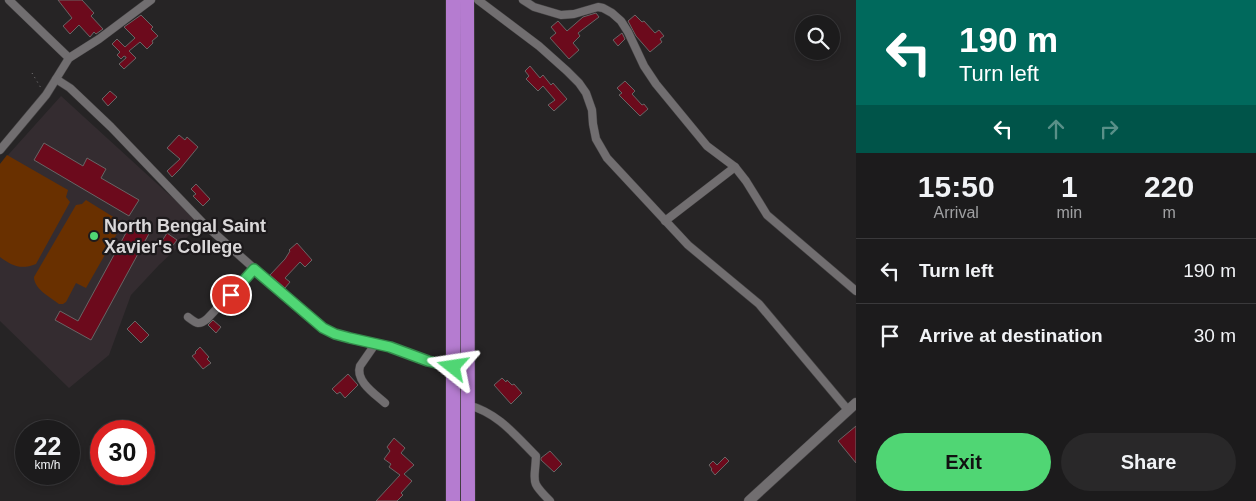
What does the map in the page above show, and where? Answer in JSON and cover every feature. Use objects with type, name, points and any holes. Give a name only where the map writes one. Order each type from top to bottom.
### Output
[{"type":"highway","points":[[453,0],[453,501]]},
{"type":"highway","points":[[467,0],[468,501]]},
{"type":"street","points":[[9,0],[69,58]]},
{"type":"street","points":[[0,150],[46,95],[69,58],[99,39],[151,0]]},
{"type":"street","points":[[478,0],[539,46],[579,84],[586,94],[592,110],[596,140],[607,158],[688,245],[759,304],[852,407],[749,501]]},
{"type":"street","points":[[523,0],[534,7],[561,15],[574,14],[598,7],[612,13],[621,21],[644,66],[656,84],[707,146],[735,167],[767,215],[856,291]]},
{"type":"street","points":[[56,79],[70,88],[111,127],[203,223],[323,328],[335,334],[376,343],[428,361],[453,367]]},
{"type":"street","points":[[665,221],[735,167]]},
{"type":"street","points":[[188,317],[198,324],[202,323],[254,269]]},
{"type":"street","points":[[376,343],[358,370],[361,380],[386,403]]},
{"type":"street","points":[[468,405],[481,408],[496,418],[536,456],[535,484],[550,501]]},
{"type":"path","points":[[32,73],[46,95]]},
{"type":"shaded area","name":"North Bengal Saint Xavier's College","points":[[61,96],[200,223],[131,295],[109,355],[69,388],[0,321],[0,164]]},
{"type":"shaded area","points":[[7,155],[68,190],[66,197],[70,202],[36,264],[26,267],[9,263],[0,257],[0,164]]},
{"type":"shaded area","points":[[86,200],[123,223],[86,288],[76,283],[66,302],[59,304],[40,289],[34,277],[76,205],[82,204]]},
{"type":"building","points":[[58,0],[82,0],[94,13],[91,16],[103,29],[96,34],[94,32],[90,37],[79,25],[70,34],[63,26],[72,18]]},
{"type":"building","points":[[596,13],[599,17],[578,33],[580,36],[573,43],[579,50],[569,59],[550,38],[556,33],[551,27],[558,21],[567,31],[583,17]]},
{"type":"building","points":[[141,15],[153,27],[151,29],[158,36],[147,49],[140,42],[129,51],[136,58],[124,69],[119,64],[126,57],[124,56],[121,59],[117,55],[120,52],[112,44],[117,39],[125,47],[135,38],[124,27]]},
{"type":"building","points":[[635,15],[642,22],[644,21],[655,33],[659,30],[664,36],[660,39],[662,42],[650,52],[636,36],[628,21]]},
{"type":"building","points":[[622,33],[625,39],[618,46],[613,40]]},
{"type":"building","points":[[530,66],[540,78],[543,75],[551,85],[553,83],[567,99],[554,111],[548,105],[555,100],[543,86],[538,91],[526,79],[529,76],[525,71]]},
{"type":"building","points":[[625,81],[635,91],[632,94],[648,109],[640,116],[619,95],[622,93],[617,88]]},
{"type":"building","points":[[110,91],[117,97],[108,106],[102,99]]},
{"type":"building","points":[[179,135],[185,140],[187,137],[198,147],[172,177],[167,171],[180,159],[167,148]]},
{"type":"building","points":[[44,143],[83,166],[87,158],[106,169],[101,178],[139,200],[129,216],[34,160]]},
{"type":"building","points":[[196,184],[210,199],[203,206],[193,196],[196,194],[191,189]]},
{"type":"building","points":[[133,220],[151,230],[91,340],[55,320],[60,311],[78,321]]},
{"type":"building","points":[[167,233],[177,240],[171,248],[162,241]]},
{"type":"building","points":[[297,243],[312,260],[305,267],[300,262],[285,278],[290,282],[285,288],[270,275],[285,259],[289,250]]},
{"type":"building","points":[[213,320],[221,327],[216,333],[208,325]]},
{"type":"building","points":[[135,321],[149,335],[141,343],[127,329]]},
{"type":"building","points":[[200,347],[209,357],[207,359],[211,363],[203,369],[192,356]]},
{"type":"building","points":[[348,374],[358,385],[345,398],[340,392],[337,394],[332,389]]},
{"type":"building","points":[[502,378],[512,385],[514,384],[522,393],[511,404],[494,385]]},
{"type":"building","points":[[856,426],[856,463],[838,441]]},
{"type":"building","points":[[394,438],[405,448],[401,453],[414,465],[404,474],[412,481],[401,493],[403,495],[397,501],[376,501],[400,475],[389,467],[391,464],[384,459],[390,451],[387,447]]},
{"type":"building","points":[[550,451],[562,464],[554,472],[541,460]]},
{"type":"building","points":[[725,457],[729,461],[715,475],[709,465],[713,461],[717,465]]},
{"type":"place","name":"North Bengal Saint Xavier's College","points":[[94,236]]},
{"type":"route","points":[[231,295],[254,269],[323,328],[335,334],[376,343],[428,361],[453,367]]}]
